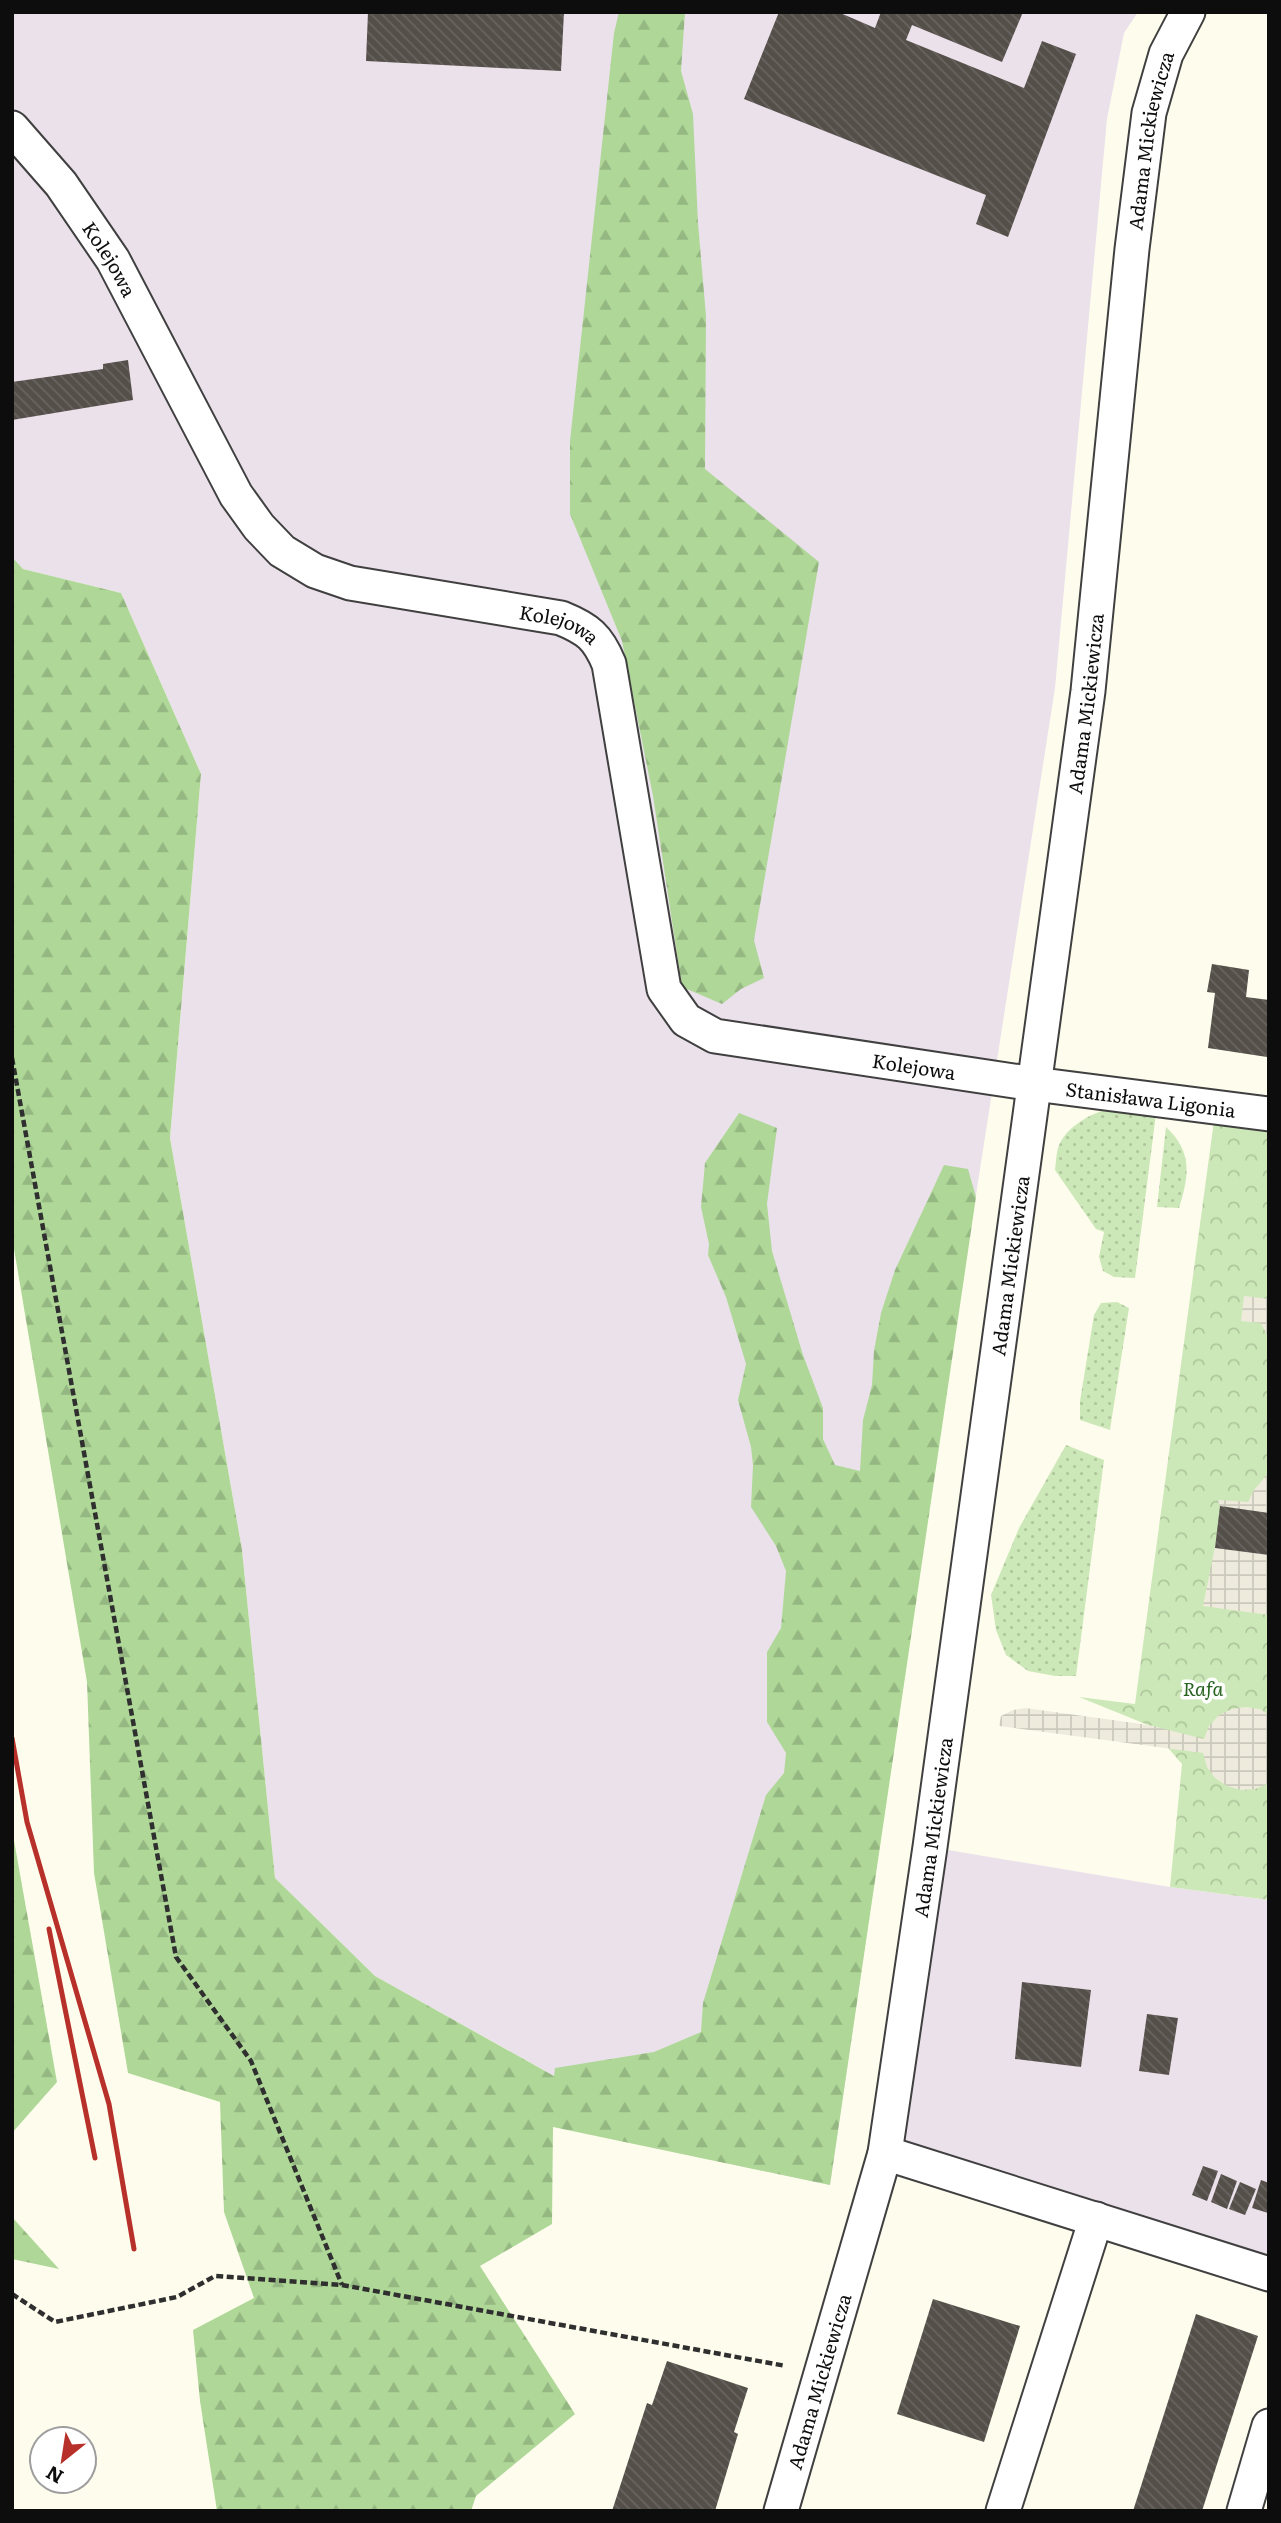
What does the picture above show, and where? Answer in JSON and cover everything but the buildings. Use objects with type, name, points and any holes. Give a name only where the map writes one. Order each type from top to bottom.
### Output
[{"type":"street","name":"Adama Mickiewicza","points":[[781,2511],[885,2153],[930,1847],[1088,691],[1132,249],[1149,113],[1166,54],[1188,12]]},
{"type":"street","name":"Kolejowa","points":[[12,128],[61,184],[113,260],[236,495],[259,527],[282,551],[314,571],[349,583],[561,618],[585,628],[601,646],[609,664],[664,989],[686,1020],[715,1036],[1034,1084]]},
{"type":"street","name":"Stanisława Ligonia","points":[[1034,1084],[1269,1114]]},
{"type":"street","points":[[885,2153],[1269,2274]]},
{"type":"street","points":[[1003,2511],[1096,2220]]},
{"type":"street","points":[[1244,2511],[1269,2426]]},
{"type":"path","points":[[12,1058],[176,1957],[251,2062],[342,2286]]},
{"type":"path","points":[[12,2294],[55,2322],[177,2297],[215,2276],[342,2286],[823,2373]]},
{"type":"shaded area","points":[[12,12],[1138,12],[1124,33],[1107,119],[1055,688],[957,1317],[830,2185],[553,2126],[556,2077],[375,1976],[275,1878],[242,1550],[170,1138],[201,774],[121,593],[23,569],[12,557]]},
{"type":"shaded area","points":[[1244,1296],[1269,1299],[1269,1339],[1261,1323],[1241,1321]]},
{"type":"shaded area","points":[[1269,1472],[1269,1615],[1203,1606],[1217,1537],[1220,1507],[1218,1500],[1248,1502]]},
{"type":"shaded area","points":[[1246,1707],[1260,1709],[1269,1715],[1269,1783],[1255,1789],[1241,1790],[1227,1786],[1215,1778],[1207,1767],[1203,1753],[999,1726],[1001,1716],[1025,1708],[1149,1725],[1204,1739],[1209,1726],[1219,1715]]},
{"type":"shaded area","points":[[930,1847],[1170,1887],[1269,1900],[1269,2274],[885,2153]]},
{"type":"green space","points":[[619,12],[685,12],[681,71],[693,114],[706,316],[705,469],[819,562],[754,940],[764,978],[741,989],[722,1004],[682,987],[653,796],[622,641],[570,514],[570,441],[614,33]]},
{"type":"green space","points":[[12,557],[23,569],[121,593],[201,774],[170,1138],[242,1550],[275,1878],[375,1976],[554,2076],[555,2068],[654,2052],[701,2032],[703,2003],[766,1795],[784,1773],[786,1753],[767,1722],[767,1652],[781,1628],[786,1571],[776,1546],[751,1507],[751,1447],[738,1400],[746,1364],[726,1297],[708,1255],[709,1244],[701,1207],[705,1163],[739,1113],[777,1128],[767,1204],[772,1251],[803,1355],[823,1408],[823,1439],[835,1465],[860,1471],[863,1420],[872,1385],[874,1351],[881,1313],[895,1270],[944,1165],[968,1169],[976,1197],[830,2185],[553,2127],[552,2224],[480,2266],[575,2414],[476,2496],[471,2511],[217,2511],[200,2401],[193,2330],[254,2298],[224,2212],[220,2102],[128,2073],[94,1873],[87,1682],[12,1237]]},
{"type":"green space","name":"Rafa","points":[[1216,1106],[1269,1114],[1269,1900],[1170,1887],[1182,1764],[1148,1725],[1079,1697],[1135,1704]]},
{"type":"green space","points":[[1115,1107],[1156,1114],[1135,1278],[1114,1277],[1103,1271],[1099,1257],[1104,1232],[1096,1229],[1055,1170],[1058,1148],[1067,1133],[1090,1116]]},
{"type":"green space","points":[[1166,1127],[1175,1136],[1185,1155],[1185,1185],[1179,1208],[1157,1207]]},
{"type":"green space","points":[[1117,1302],[1129,1308],[1110,1430],[1080,1420],[1080,1401],[1094,1315],[1101,1303]]},
{"type":"green space","points":[[1066,1445],[1104,1460],[1076,1676],[1055,1676],[1028,1671],[1006,1655],[996,1630],[991,1595],[1019,1528]]},
{"type":"green space","points":[[12,1829],[57,2082],[12,2133]]},
{"type":"green space","points":[[12,2217],[59,2269],[12,2259]]},
{"type":"railway","points":[[12,1738],[27,1822],[109,2104],[134,2249]]},
{"type":"railway","points":[[49,1929],[95,2158]]}]
